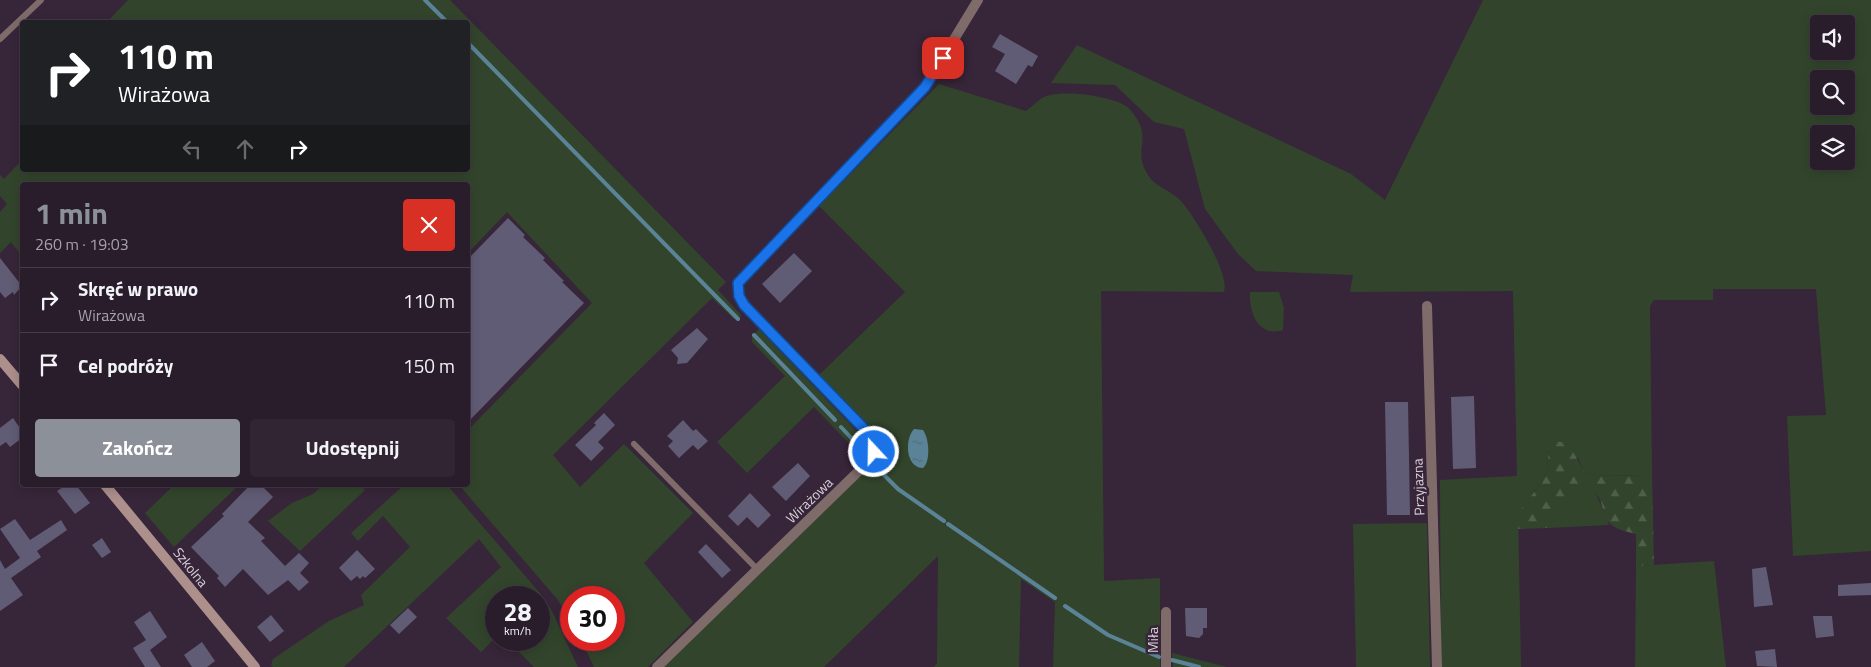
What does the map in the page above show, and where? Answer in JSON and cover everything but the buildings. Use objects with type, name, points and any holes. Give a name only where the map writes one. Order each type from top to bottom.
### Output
[{"type":"street","name":"Wirażowa","points":[[657,667],[865,465],[874,452],[871,436],[744,305],[739,296],[738,283],[925,87],[978,0]]},
{"type":"street","name":"Przyjazna","points":[[1427,306],[1437,667]]},
{"type":"street","points":[[0,358],[20,383]]},
{"type":"street","name":"Szkolna","points":[[108,487],[255,667]]},
{"type":"street","name":"Miła","points":[[1166,612],[1166,667]]},
{"type":"lane","points":[[0,39],[40,0]]},
{"type":"lane","points":[[634,444],[757,569]]},
{"type":"green space","points":[[128,0],[450,0],[470,20],[109,20]]},
{"type":"green space","points":[[1483,0],[1871,0],[1871,551],[1793,556],[1787,416],[1826,415],[1816,289],[1713,289],[1713,300],[1654,300],[1650,306],[1652,475],[1596,476],[1584,471],[1578,458],[1549,450],[1547,470],[1541,483],[1518,513],[1521,667],[1441,667],[1440,480],[1517,476],[1513,291],[1350,292],[1353,275],[1256,271],[1238,254],[1205,209],[1184,129],[1154,122],[1115,85],[1051,83],[1077,45],[1351,174],[1385,200]]},
{"type":"green space","points":[[470,20],[726,282],[718,290],[741,315],[740,318],[734,319],[712,298],[553,455],[580,487],[624,444],[693,513],[644,563],[693,622],[648,667],[594,667],[586,651],[625,651],[625,586],[560,586],[560,604],[550,591],[550,586],[546,586],[461,487],[470,487],[470,428],[592,303],[507,212],[470,251],[470,182],[20,182],[20,253],[11,242],[0,253],[0,212],[7,204],[0,196],[0,175],[4,179],[20,162],[20,172],[470,172]]},
{"type":"green space","points":[[939,84],[1026,111],[1044,97],[1062,94],[1086,95],[1109,99],[1126,106],[1140,125],[1142,134],[1141,156],[1148,175],[1155,183],[1181,201],[1187,208],[1210,245],[1222,272],[1224,292],[1101,291],[1104,581],[1160,578],[1160,667],[1053,667],[1055,602],[1021,579],[1019,667],[934,667],[937,663],[938,556],[824,667],[664,667],[889,448],[819,375],[905,292],[819,206]]},
{"type":"green space","points":[[1250,292],[1279,292],[1284,308],[1283,330],[1274,331],[1261,327],[1253,315]]},
{"type":"green space","points":[[759,329],[867,442],[868,451],[862,457],[814,407],[747,473],[717,442],[785,376],[752,342],[752,336]]},
{"type":"green space","points":[[1554,441],[1568,443],[1584,471],[1596,476],[1652,475],[1654,565],[1636,566],[1636,534],[1621,530],[1607,520],[1596,493],[1588,485],[1573,487],[1548,528],[1518,529],[1518,513],[1541,483],[1547,470],[1549,450]]},
{"type":"green space","points":[[1588,485],[1595,491],[1609,525],[1548,528],[1573,486]]},
{"type":"green space","points":[[172,487],[237,487],[174,547],[145,513]]},
{"type":"green space","points":[[321,487],[363,487],[365,490],[300,551],[268,521],[292,503],[313,494]]},
{"type":"green space","points":[[402,487],[449,487],[534,586],[485,586],[485,648],[481,652],[446,618],[501,567],[479,539],[344,667],[273,667],[271,665],[273,659],[329,621],[364,605],[361,595],[410,547],[383,516],[358,541],[351,533]]},
{"type":"green space","points":[[1427,523],[1430,667],[1356,667],[1353,524]]},
{"type":"green space","points":[[1714,561],[1726,667],[1635,667],[1636,566]]},
{"type":"green space","points":[[550,608],[560,628],[560,651],[571,651],[578,667],[534,667],[518,651],[550,651]]},
{"type":"green space","points":[[1172,653],[1227,667],[1173,667]]},
{"type":"water","points":[[914,429],[923,430],[927,438],[928,455],[926,465],[923,468],[917,467],[913,463],[908,453],[909,440]]},
{"type":"waterway","points":[[425,0],[445,20]]},
{"type":"waterway","points":[[470,45],[738,319]]},
{"type":"waterway","points":[[754,335],[835,420]]},
{"type":"waterway","points":[[841,427],[865,453]]},
{"type":"waterway","points":[[874,465],[898,489],[944,521]]},
{"type":"waterway","points":[[948,524],[1055,598]]},
{"type":"waterway","points":[[1065,606],[1108,635],[1159,657]]},
{"type":"waterway","points":[[1172,660],[1199,667]]},
{"type":"route","points":[[874,452],[871,436],[744,305],[739,296],[738,283],[740,278],[753,264],[925,87],[943,58]]}]
